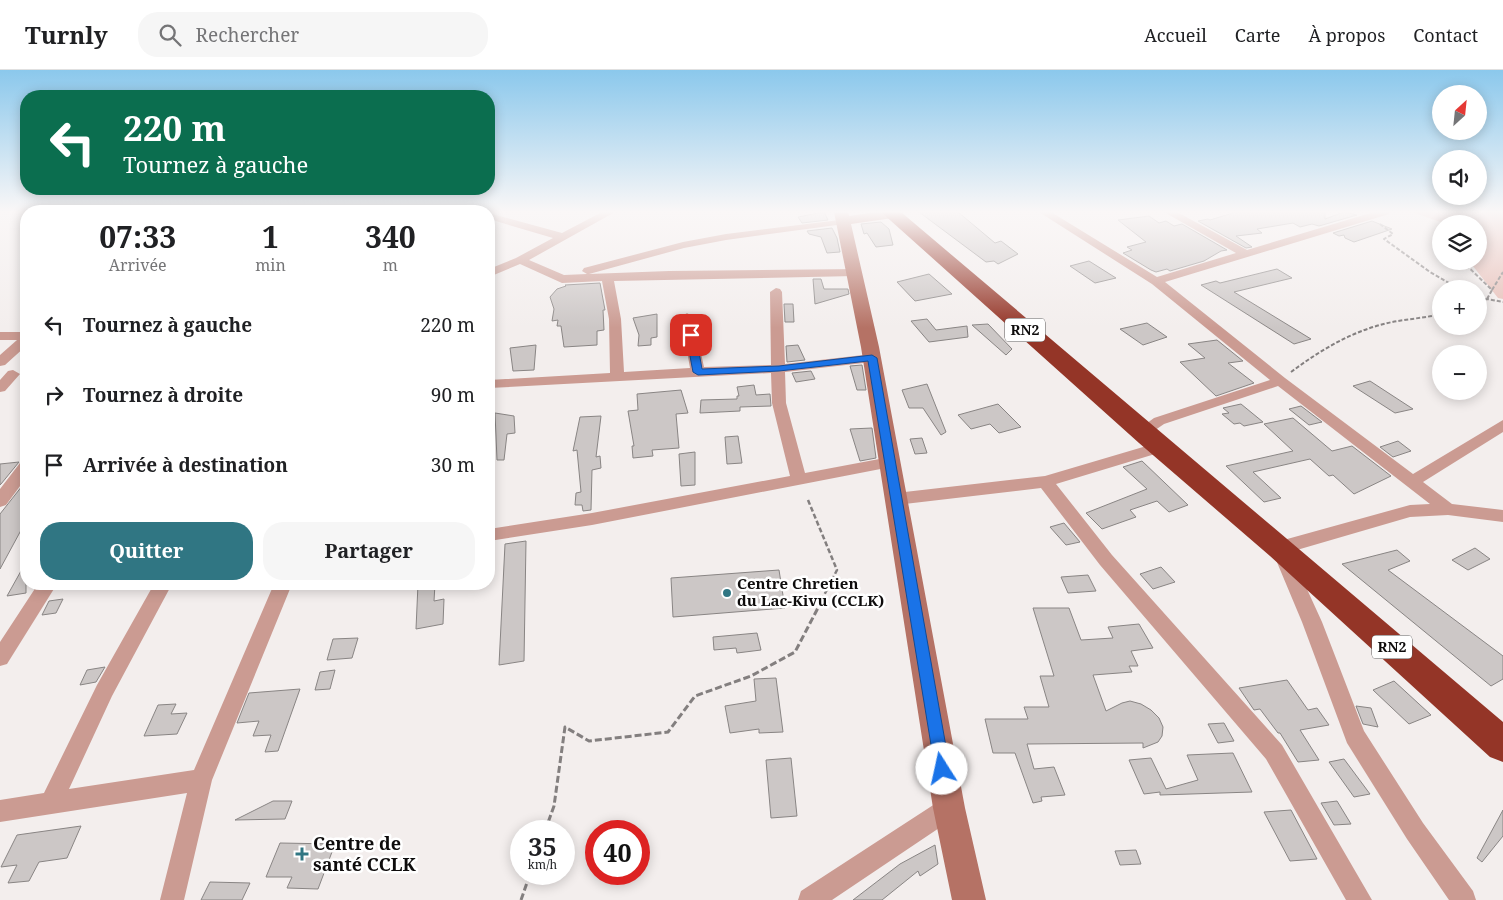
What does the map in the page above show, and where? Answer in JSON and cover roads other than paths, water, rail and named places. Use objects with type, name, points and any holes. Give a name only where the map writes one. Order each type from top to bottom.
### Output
[{"type":"highway","name":"RN2","points":[[934,251],[1151,440],[1280,548],[1503,745]]},
{"type":"street","points":[[495,270],[537,251]]},
{"type":"street","points":[[562,279],[663,251]]},
{"type":"street","points":[[850,251],[872,358],[949,808],[969,900]]},
{"type":"street","points":[[1107,251],[1156,281],[1280,381],[1448,509]]},
{"type":"street","points":[[1240,251],[1246,254]]},
{"type":"street","points":[[1156,281],[1257,251]]},
{"type":"street","points":[[520,260],[562,279],[855,272]]},
{"type":"street","points":[[608,277],[615,319],[617,377]]},
{"type":"street","points":[[776,292],[776,356],[779,368],[779,403],[799,480]]},
{"type":"street","points":[[688,317],[698,372]]},
{"type":"street","points":[[0,336],[20,337]]},
{"type":"street","points":[[0,362],[20,343]]},
{"type":"street","points":[[495,384],[779,368],[872,358]]},
{"type":"street","points":[[0,388],[14,374]]},
{"type":"street","points":[[896,499],[1045,482],[1151,440],[1159,422],[1280,381]]},
{"type":"street","points":[[1413,481],[1503,425]]},
{"type":"street","points":[[495,534],[592,519],[890,462]]},
{"type":"street","points":[[0,501],[20,475]]},
{"type":"street","points":[[1045,482],[1106,560],[1274,752],[1360,900]]},
{"type":"street","points":[[1464,900],[1415,831],[1354,736],[1312,622],[1280,548],[1410,510],[1448,509],[1503,516]]},
{"type":"street","points":[[0,658],[44,590]]},
{"type":"street","points":[[51,803],[104,691],[160,590]]},
{"type":"street","points":[[172,900],[201,780],[280,590]]},
{"type":"street","points":[[0,811],[201,780]]},
{"type":"street","points":[[810,900],[949,808]]},
{"type":"place","name":"Centre Chretien du Lac-Kivu (CCLK)","points":[[727,593]]},
{"type":"place","name":"Centre de santé CCLK","points":[[302,854]]}]
